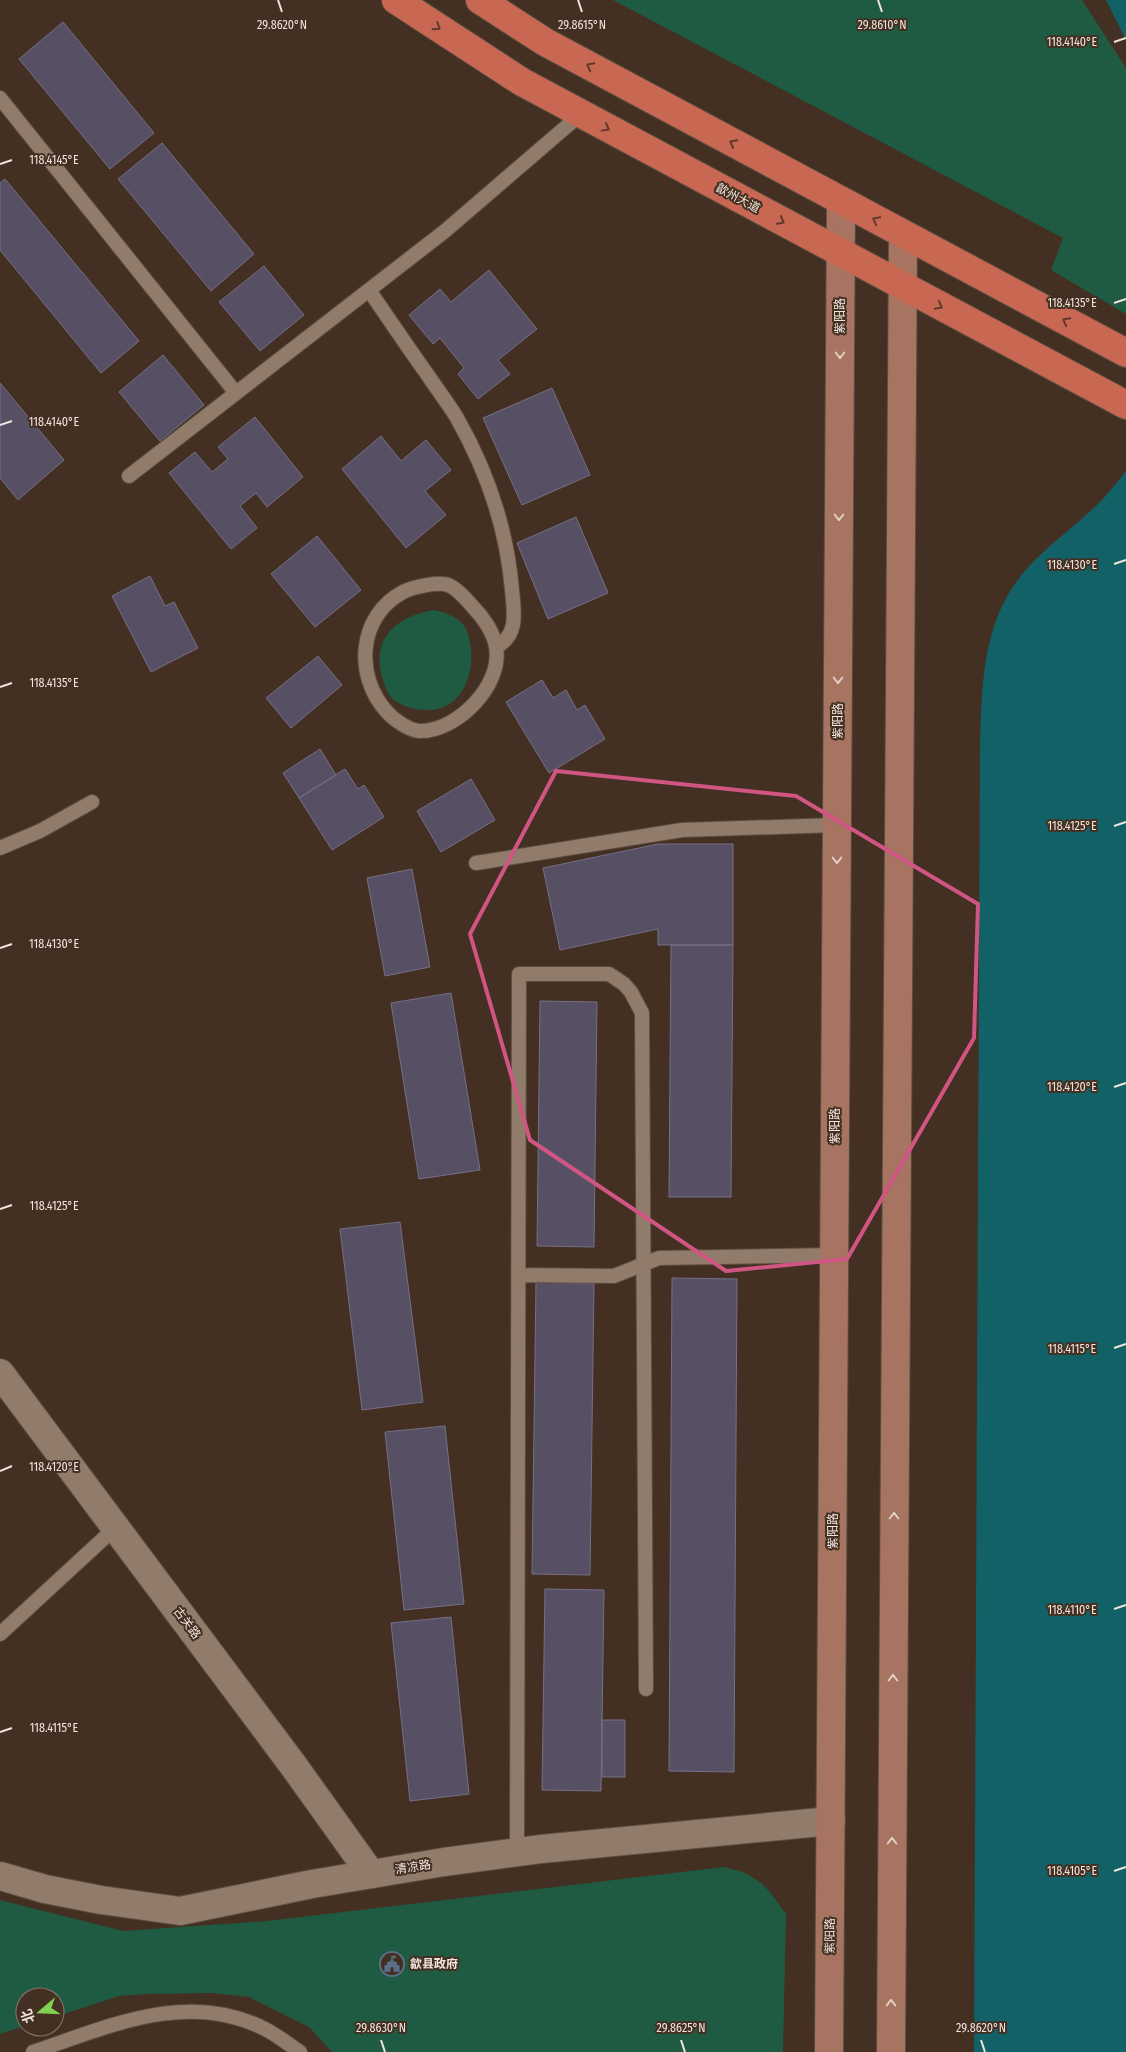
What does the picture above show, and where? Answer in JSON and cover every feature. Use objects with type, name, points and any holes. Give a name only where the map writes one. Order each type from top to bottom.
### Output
[{"type":"highway","name":"歙州大道","points":[[396,0],[522,82],[1126,405]]},
{"type":"highway","points":[[480,0],[544,42],[1118,349]]},
{"type":"main road","name":"紫阳路","points":[[829,2052],[842,201]]},
{"type":"main road","points":[[891,2052],[902,234]]},
{"type":"street","name":"古关路","points":[[0,1373],[293,1765],[371,1874]]},
{"type":"street","name":"清凉路","points":[[0,1876],[46,1889],[101,1900],[180,1911],[312,1884],[517,1852],[831,1821]]},
{"type":"lane","points":[[0,98],[236,393]]},
{"type":"lane","points":[[129,476],[445,231],[581,114]]},
{"type":"lane","points":[[369,290],[456,417],[477,457],[494,500],[504,539],[511,579],[514,619],[510,635],[504,643],[496,647]]},
{"type":"lane","points":[[433,584],[448,585],[465,598],[480,614],[496,647],[495,665],[489,682],[469,710],[454,721],[436,728],[418,731],[404,725],[391,716],[372,692],[364,664],[364,649],[368,634],[376,617],[388,603],[403,592],[433,584]]},
{"type":"lane","points":[[0,848],[40,831],[92,802]]},
{"type":"lane","points":[[476,863],[682,830],[838,825]]},
{"type":"lane","points":[[517,1852],[519,974],[609,974],[624,984],[631,992],[642,1013],[646,1688]]},
{"type":"lane","points":[[518,1275],[614,1276],[659,1258],[835,1255]]},
{"type":"lane","points":[[0,1634],[116,1527]]},
{"type":"lane","points":[[33,2052],[127,2020],[154,2013],[181,2011],[209,2012],[236,2018],[265,2029],[300,2052]]},
{"type":"highlighted area","points":[[556,771],[796,796],[978,904],[974,1038],[847,1259],[726,1271],[530,1140],[470,934]]},
{"type":"green space","points":[[613,0],[1082,0],[1126,68],[1126,314],[1051,270],[1063,238]]},
{"type":"green space","points":[[434,610],[452,616],[464,625],[470,642],[470,669],[467,682],[461,693],[452,702],[441,708],[414,709],[394,700],[385,687],[380,663],[380,650],[390,631],[399,623],[409,617]]},
{"type":"green space","name":"歙县政府","points":[[724,1867],[743,1872],[760,1882],[786,1914],[783,2052],[332,2052],[309,2027],[249,1997],[212,1993],[119,1996],[65,2014],[65,1987],[15,1987],[15,2029],[0,2034],[0,1900],[123,1931],[267,1921]]},
{"type":"water","points":[[1106,0],[1126,0],[1126,40]]},
{"type":"water","points":[[1126,471],[1126,2052],[974,2052],[980,747],[984,672],[994,625],[1003,603],[1016,582],[1041,554],[1102,500]]},
{"type":"building","points":[[63,22],[154,133],[110,169],[19,59]]},
{"type":"building","points":[[162,143],[254,254],[211,291],[118,179]]},
{"type":"building","points":[[5,179],[139,341],[101,373],[0,250],[0,183]]},
{"type":"building","points":[[264,266],[304,315],[260,351],[219,302]]},
{"type":"building","points":[[489,270],[537,329],[498,360],[510,374],[478,399],[458,374],[464,368],[440,338],[433,344],[409,315],[440,289],[451,302]]},
{"type":"building","points":[[163,355],[204,405],[160,441],[119,392]]},
{"type":"building","points":[[0,383],[64,460],[18,500],[0,478]]},
{"type":"building","points":[[552,388],[590,475],[522,505],[483,418]]},
{"type":"building","points":[[255,417],[303,477],[267,507],[256,493],[240,506],[257,528],[231,549],[169,473],[195,452],[212,472],[228,459],[218,447]]},
{"type":"building","points":[[381,436],[401,461],[426,440],[451,470],[425,491],[446,515],[406,548],[342,469]]},
{"type":"building","points":[[576,517],[608,593],[548,619],[517,543]]},
{"type":"building","points":[[317,536],[361,590],[315,627],[271,574]]},
{"type":"building","points":[[150,576],[165,606],[174,602],[198,648],[151,672],[112,596]]},
{"type":"building","points":[[318,656],[342,685],[291,728],[266,698]]},
{"type":"building","points":[[542,680],[553,698],[566,690],[577,710],[585,705],[605,739],[549,773],[506,702]]},
{"type":"building","points":[[320,749],[336,775],[299,798],[283,773]]},
{"type":"building","points":[[345,769],[358,789],[364,785],[384,817],[332,850],[299,798]]},
{"type":"building","points":[[471,779],[495,820],[441,852],[417,811]]},
{"type":"building","points":[[658,844],[733,844],[733,945],[658,945],[658,929],[560,950],[543,868]]},
{"type":"building","points":[[412,869],[430,967],[385,976],[367,878]]},
{"type":"building","points":[[671,945],[733,945],[731,1197],[669,1197]]},
{"type":"building","points":[[451,993],[480,1170],[419,1179],[391,1003]]},
{"type":"building","points":[[540,1001],[597,1002],[594,1247],[537,1246]]},
{"type":"building","points":[[400,1222],[423,1402],[362,1410],[340,1229]]},
{"type":"building","points":[[672,1278],[737,1279],[734,1772],[669,1771]]},
{"type":"building","points":[[536,1282],[594,1284],[590,1575],[532,1574]]},
{"type":"building","points":[[445,1426],[464,1604],[404,1610],[385,1432]]},
{"type":"building","points":[[545,1589],[604,1590],[601,1791],[542,1790]]},
{"type":"building","points":[[451,1617],[469,1794],[410,1801],[391,1623]]},
{"type":"building","points":[[602,1720],[625,1720],[625,1777],[602,1777]]},
{"type":"place","name":"歙县政府","points":[[392,1964]]}]
